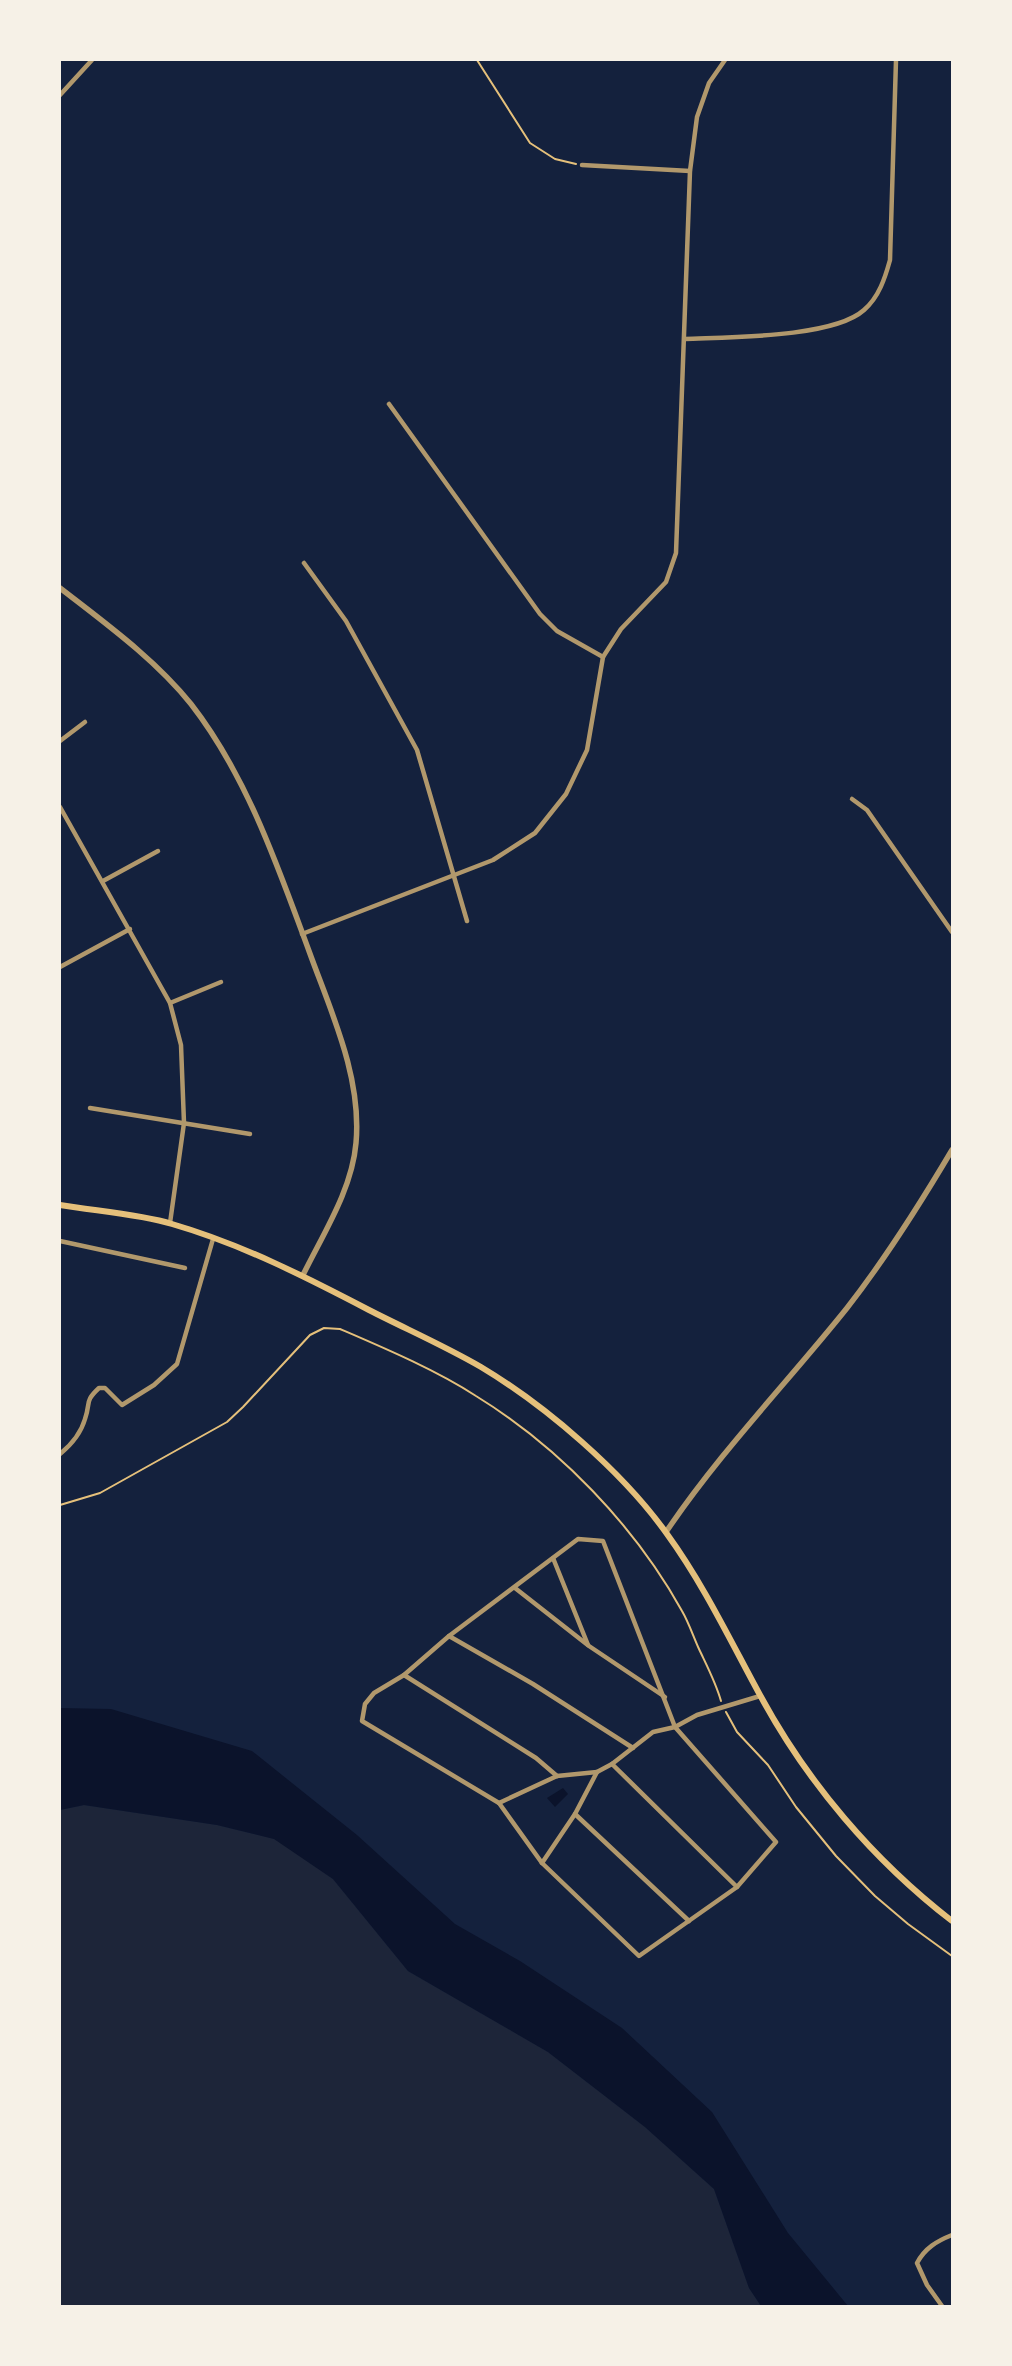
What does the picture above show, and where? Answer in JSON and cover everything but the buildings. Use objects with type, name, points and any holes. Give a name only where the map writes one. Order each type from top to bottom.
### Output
[{"type":"main road","points":[[60,1205],[170,1223],[213,1238],[303,1276],[481,1368],[552,1416],[613,1471],[666,1532],[703,1588],[760,1696],[801,1760],[845,1822],[890,1868],[952,1921]]},
{"type":"street","points":[[60,95],[92,60]]},
{"type":"street","points":[[302,934],[493,860],[534,833],[566,794],[587,750],[603,657],[621,629],[666,582],[676,553],[690,171],[697,117],[709,83],[726,60]]},
{"type":"street","points":[[685,339],[787,335],[844,321],[864,310],[882,287],[890,260],[896,60]]},
{"type":"street","points":[[582,165],[690,171]]},
{"type":"street","points":[[389,404],[544,619],[562,635],[603,657]]},
{"type":"street","points":[[304,563],[346,621],[417,750],[467,922]]},
{"type":"street","points":[[60,588],[174,684],[192,706],[223,754],[244,794],[281,876],[344,1052],[354,1090],[357,1124],[352,1167],[339,1203],[303,1276]]},
{"type":"street","points":[[60,741],[85,722]]},
{"type":"street","points":[[852,799],[867,810],[952,932]]},
{"type":"street","points":[[60,807],[130,928],[170,1003],[181,1045],[184,1123],[170,1223]]},
{"type":"street","points":[[103,882],[158,851]]},
{"type":"street","points":[[60,968],[130,928]]},
{"type":"street","points":[[170,1003],[221,982]]},
{"type":"street","points":[[90,1108],[250,1134]]},
{"type":"street","points":[[666,1532],[696,1487],[848,1307],[910,1220],[952,1150]]},
{"type":"street","points":[[60,1454],[72,1445],[86,1419],[89,1398],[99,1388],[104,1388],[122,1405],[154,1385],[177,1364],[213,1238]]},
{"type":"street","points":[[60,1241],[185,1268]]},
{"type":"street","points":[[578,1539],[603,1541],[665,1697],[675,1727],[776,1842],[737,1887],[639,1956],[542,1863],[499,1803],[362,1721],[365,1704],[374,1693],[404,1675],[449,1636],[553,1558],[578,1539]]},
{"type":"street","points":[[553,1558],[588,1646]]},
{"type":"street","points":[[515,1588],[588,1646],[665,1697]]},
{"type":"street","points":[[449,1636],[533,1684],[633,1748]]},
{"type":"street","points":[[404,1675],[536,1758],[557,1776]]},
{"type":"street","points":[[499,1803],[557,1776],[597,1772],[612,1764],[653,1732],[675,1727],[697,1715],[760,1696]]},
{"type":"street","points":[[612,1764],[737,1887]]},
{"type":"street","points":[[542,1863],[575,1814],[597,1772]]},
{"type":"street","points":[[575,1814],[689,1921]]},
{"type":"street","points":[[942,2306],[927,2285],[917,2263],[930,2246],[952,2235]]},
{"type":"path","points":[[476,60],[530,143],[555,159],[582,165]]},
{"type":"path","points":[[60,1505],[100,1493],[227,1422],[310,1335],[324,1328],[340,1329],[458,1385],[518,1424],[576,1473],[633,1539],[660,1575],[683,1612],[724,1707],[737,1732],[768,1765],[796,1807],[836,1856],[875,1896],[908,1924],[952,1956]]},
{"type":"shaded area","points":[[60,1708],[111,1709],[252,1751],[357,1835],[455,1924],[520,1961],[622,2028],[712,2112],[788,2233],[848,2306],[761,2306],[749,2288],[714,2189],[645,2127],[548,2052],[408,1971],[333,1879],[274,1839],[217,1825],[84,1805],[60,1810]]},
{"type":"shaded area","points":[[563,1788],[568,1794],[555,1807],[547,1798]]},
{"type":"shaded area","points":[[84,1805],[217,1825],[275,1839],[333,1879],[408,1971],[548,2052],[645,2127],[714,2189],[749,2288],[761,2306],[60,2306],[60,1810]]}]
